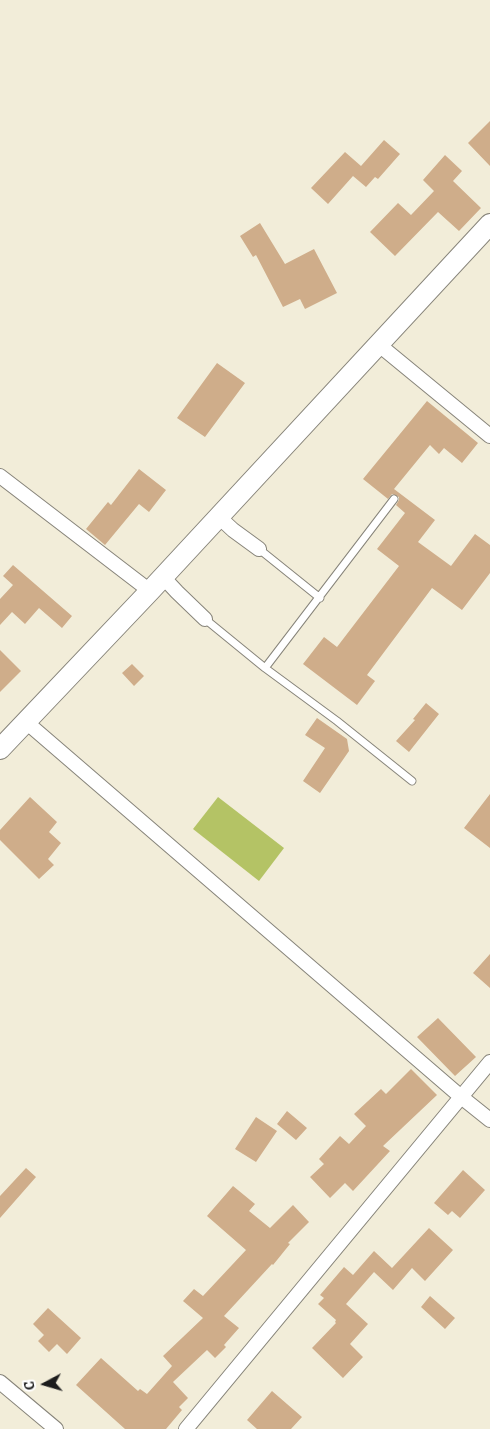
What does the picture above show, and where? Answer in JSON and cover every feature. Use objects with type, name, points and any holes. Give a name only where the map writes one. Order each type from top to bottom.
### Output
[{"type":"street","points":[[0,749],[157,584],[490,224]]},
{"type":"street","points":[[378,344],[490,436]]},
{"type":"street","points":[[0,476],[157,584],[177,592],[205,619]]},
{"type":"street","points":[[219,517],[259,549]]},
{"type":"street","points":[[25,721],[490,1120]]},
{"type":"street","points":[[186,1429],[490,1062]]},
{"type":"street","points":[[0,1382],[56,1429]]},
{"type":"lane","points":[[266,668],[394,500]]},
{"type":"lane","points":[[259,549],[320,598]]},
{"type":"lane","points":[[205,619],[412,781]]},
{"type":"green space","points":[[218,797],[284,848],[259,881],[193,829]]},
{"type":"building","points":[[490,121],[490,166],[468,143]]},
{"type":"building","points":[[384,140],[400,154],[378,179],[375,177],[366,187],[353,176],[328,204],[311,188],[345,152],[361,166]]},
{"type":"building","points":[[445,155],[462,171],[453,181],[481,208],[459,231],[438,212],[395,256],[370,232],[398,203],[411,215],[434,191],[423,180]]},
{"type":"building","points":[[260,223],[285,264],[314,249],[337,293],[305,309],[300,299],[283,307],[256,255],[253,257],[240,236]]},
{"type":"building","points":[[217,363],[245,383],[205,437],[177,418]]},
{"type":"building","points":[[427,401],[478,443],[462,463],[444,448],[439,454],[430,445],[394,489],[435,520],[418,542],[451,566],[475,534],[490,545],[490,573],[462,610],[432,588],[367,675],[375,681],[357,705],[303,664],[324,637],[337,647],[399,566],[377,549],[405,513],[396,505],[399,497],[392,494],[388,499],[363,479]]},
{"type":"building","points":[[139,469],[166,490],[149,512],[139,504],[105,545],[86,529],[108,502],[111,505]]},
{"type":"building","points":[[13,565],[72,616],[62,628],[39,608],[25,624],[12,612],[0,625],[0,599],[13,585],[3,576]]},
{"type":"building","points":[[0,650],[21,671],[0,692]]},
{"type":"building","points":[[132,664],[144,676],[134,686],[122,673]]},
{"type":"building","points":[[426,703],[439,714],[409,752],[396,741],[415,720],[413,719]]},
{"type":"building","points":[[317,718],[347,739],[349,751],[320,793],[303,781],[325,748],[305,735]]},
{"type":"building","points":[[490,794],[490,848],[464,828]]},
{"type":"building","points":[[30,797],[57,822],[49,832],[61,843],[48,859],[54,865],[39,879],[0,840],[0,830]]},
{"type":"building","points":[[490,954],[490,988],[473,973]]},
{"type":"building","points":[[438,1018],[476,1057],[455,1076],[417,1037]]},
{"type":"building","points":[[411,1069],[437,1095],[383,1146],[390,1151],[353,1191],[345,1183],[330,1198],[310,1177],[324,1164],[319,1159],[340,1136],[349,1144],[366,1126],[354,1114],[381,1089],[386,1094]]},
{"type":"building","points":[[287,1111],[307,1128],[296,1140],[277,1124]]},
{"type":"building","points":[[256,1117],[277,1131],[256,1162],[235,1149]]},
{"type":"building","points":[[26,1168],[36,1177],[0,1218],[0,1196]]},
{"type":"building","points":[[463,1170],[485,1190],[460,1218],[452,1211],[448,1215],[434,1203]]},
{"type":"building","points":[[233,1186],[255,1204],[249,1211],[270,1228],[293,1205],[309,1222],[288,1243],[290,1244],[273,1265],[224,1316],[239,1328],[224,1345],[226,1347],[215,1358],[207,1350],[173,1382],[188,1398],[179,1407],[182,1410],[166,1429],[125,1429],[76,1385],[101,1358],[138,1391],[140,1389],[147,1394],[172,1366],[163,1356],[203,1318],[183,1301],[194,1289],[203,1296],[246,1250],[207,1216]]},
{"type":"building","points":[[429,1228],[453,1250],[425,1281],[412,1268],[393,1290],[374,1272],[346,1304],[368,1324],[350,1344],[363,1357],[343,1378],[312,1348],[336,1323],[336,1320],[318,1304],[324,1298],[320,1295],[344,1267],[353,1275],[374,1251],[392,1268]]},
{"type":"building","points":[[430,1296],[455,1318],[445,1329],[421,1307]]},
{"type":"building","points":[[48,1308],[81,1338],[67,1354],[57,1344],[49,1352],[38,1341],[44,1335],[33,1324]]},
{"type":"building","points":[[272,1391],[302,1417],[291,1429],[257,1429],[247,1420]]}]
